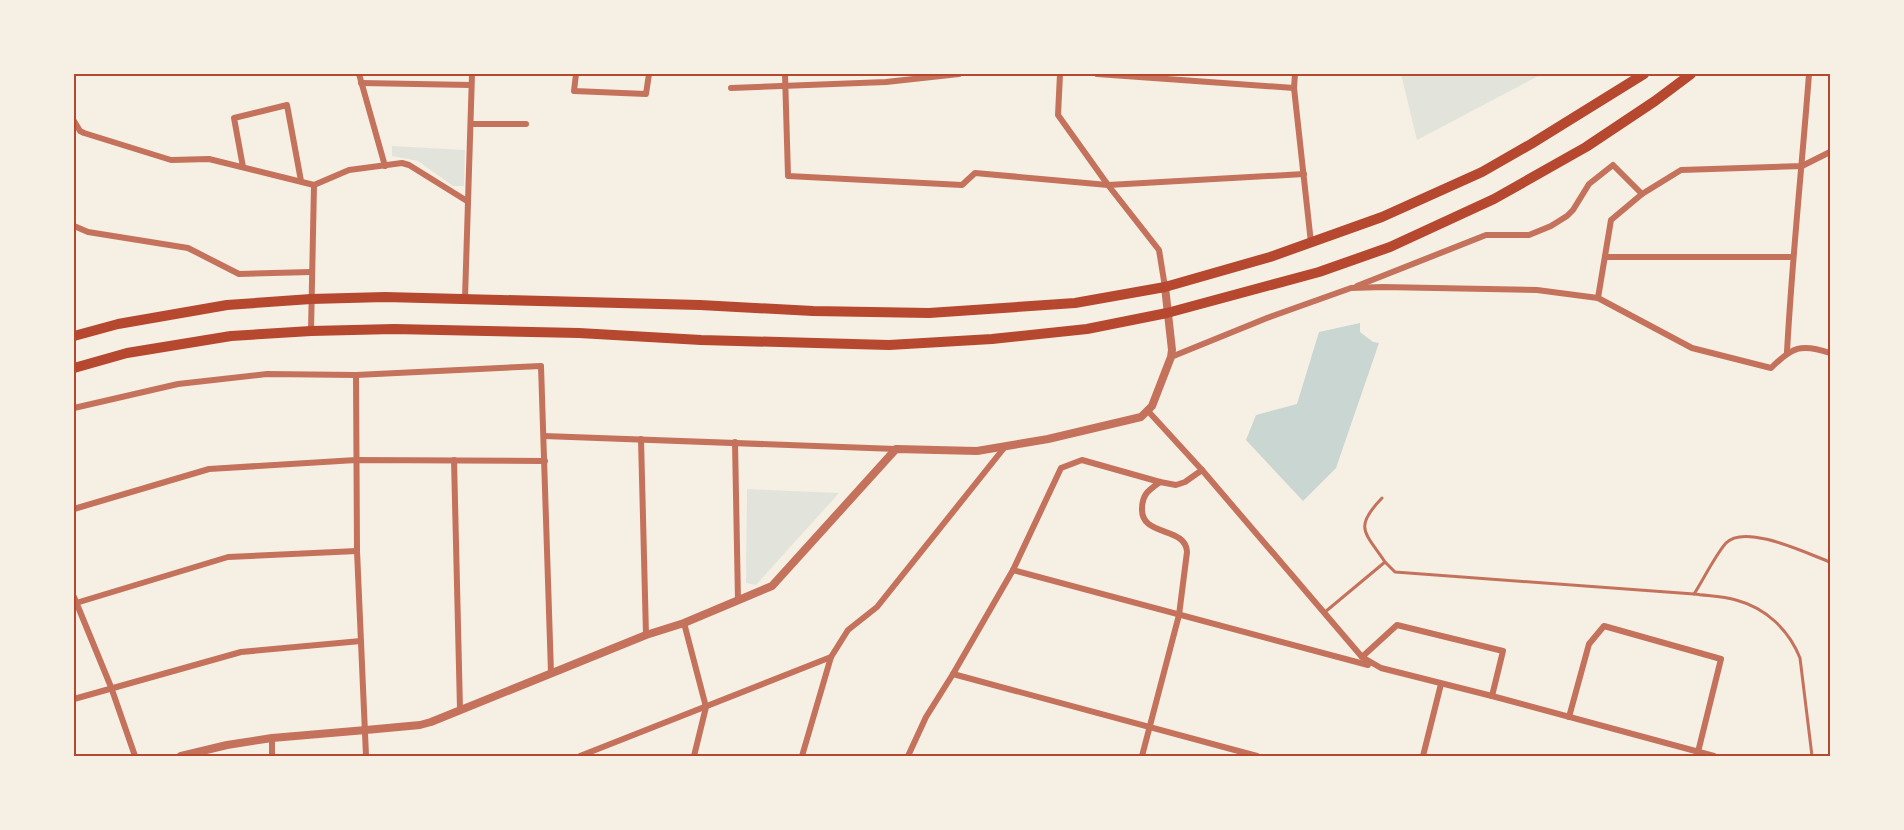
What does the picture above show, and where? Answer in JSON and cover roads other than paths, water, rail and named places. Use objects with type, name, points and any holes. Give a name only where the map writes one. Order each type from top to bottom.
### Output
[{"type":"highway","points":[[74,336],[118,324],[227,305],[311,299],[465,297],[700,304],[813,311],[929,313],[1075,303],[1165,287],[1311,243],[1382,217],[1482,172],[1644,74]]},
{"type":"highway","points":[[74,368],[127,353],[231,336],[311,331],[394,329],[567,333],[701,340],[889,345],[992,339],[1087,329],[1167,313],[1319,272],[1390,247],[1494,199],[1586,147],[1691,74]]},
{"type":"street","points":[[359,74],[385,166]]},
{"type":"street","points":[[465,297],[471,74]]},
{"type":"street","points":[[576,74],[574,91],[646,94],[649,74]]},
{"type":"street","points":[[785,74],[788,176],[962,185],[975,173],[1108,185],[1304,174]]},
{"type":"street","points":[[731,88],[886,82],[959,74]]},
{"type":"street","points":[[544,436],[977,451],[1004,448],[1141,417],[1148,411],[1172,350],[1159,250],[1108,185],[1058,115],[1060,74]]},
{"type":"street","points":[[1097,74],[1294,88]]},
{"type":"street","points":[[1294,74],[1311,243]]},
{"type":"street","points":[[1786,352],[1792,257],[1809,74]]},
{"type":"street","points":[[361,83],[471,85]]},
{"type":"street","points":[[243,167],[234,118],[287,105],[301,182]]},
{"type":"street","points":[[74,121],[84,133],[171,160],[209,159],[314,185],[350,170],[402,163],[409,165],[467,201]]},
{"type":"street","points":[[471,124],[526,124]]},
{"type":"street","points":[[1598,298],[1611,220],[1641,194],[1681,170],[1802,166],[1830,152]]},
{"type":"street","points":[[1171,357],[1486,235],[1529,235],[1551,226],[1573,210],[1589,184],[1613,165],[1641,194]]},
{"type":"street","points":[[311,331],[314,185]]},
{"type":"street","points":[[74,226],[88,232],[188,248],[239,274],[311,272]]},
{"type":"street","points":[[1605,257],[1792,257]]},
{"type":"street","points":[[1351,288],[1537,290],[1598,298],[1692,348],[1771,368],[1786,352],[1798,348],[1818,349],[1830,353]]},
{"type":"street","points":[[74,408],[189,383],[267,374],[356,375],[541,366],[551,673]]},
{"type":"street","points":[[356,375],[357,551],[366,756]]},
{"type":"street","points":[[1148,411],[1202,470],[1362,657],[1381,668]]},
{"type":"street","points":[[641,439],[646,635]]},
{"type":"street","points":[[735,442],[738,601]]},
{"type":"street","points":[[182,756],[227,745],[272,738],[420,725],[738,601],[772,586],[896,448]]},
{"type":"street","points":[[802,756],[831,657],[848,630],[877,607],[1004,448]]},
{"type":"street","points":[[74,509],[209,469],[356,460],[545,460]]},
{"type":"street","points":[[454,460],[460,709]]},
{"type":"street","points":[[908,756],[926,717],[1013,570],[1060,468],[1082,460],[1160,482],[1180,484],[1202,470]]},
{"type":"street","points":[[1142,756],[1179,615],[1186,546],[1181,538],[1149,525],[1144,518],[1142,512],[1145,493],[1160,482]]},
{"type":"street","points":[[135,756],[111,687],[75,600],[228,557],[357,551]]},
{"type":"street","points":[[1013,570],[1714,756]]},
{"type":"street","points":[[684,623],[706,707],[694,756]]},
{"type":"street","points":[[1362,657],[1397,626],[1503,651],[1492,696]]},
{"type":"street","points":[[1569,717],[1589,644],[1604,626],[1721,659],[1698,752]]},
{"type":"street","points":[[74,699],[241,652],[361,641]]},
{"type":"street","points":[[580,756],[595,753],[831,657]]},
{"type":"street","points":[[953,674],[1257,756]]},
{"type":"street","points":[[1423,756],[1441,684]]},
{"type":"street","points":[[272,738],[272,756]]},
{"type":"lane","points":[[1382,498],[1366,517],[1364,528],[1385,562],[1395,572],[1694,594],[1736,600],[1751,605],[1777,623],[1788,634],[1800,658],[1812,756]]},
{"type":"lane","points":[[1694,594],[1726,543],[1740,536],[1758,536],[1830,562]]},
{"type":"lane","points":[[1323,613],[1385,562]]}]
